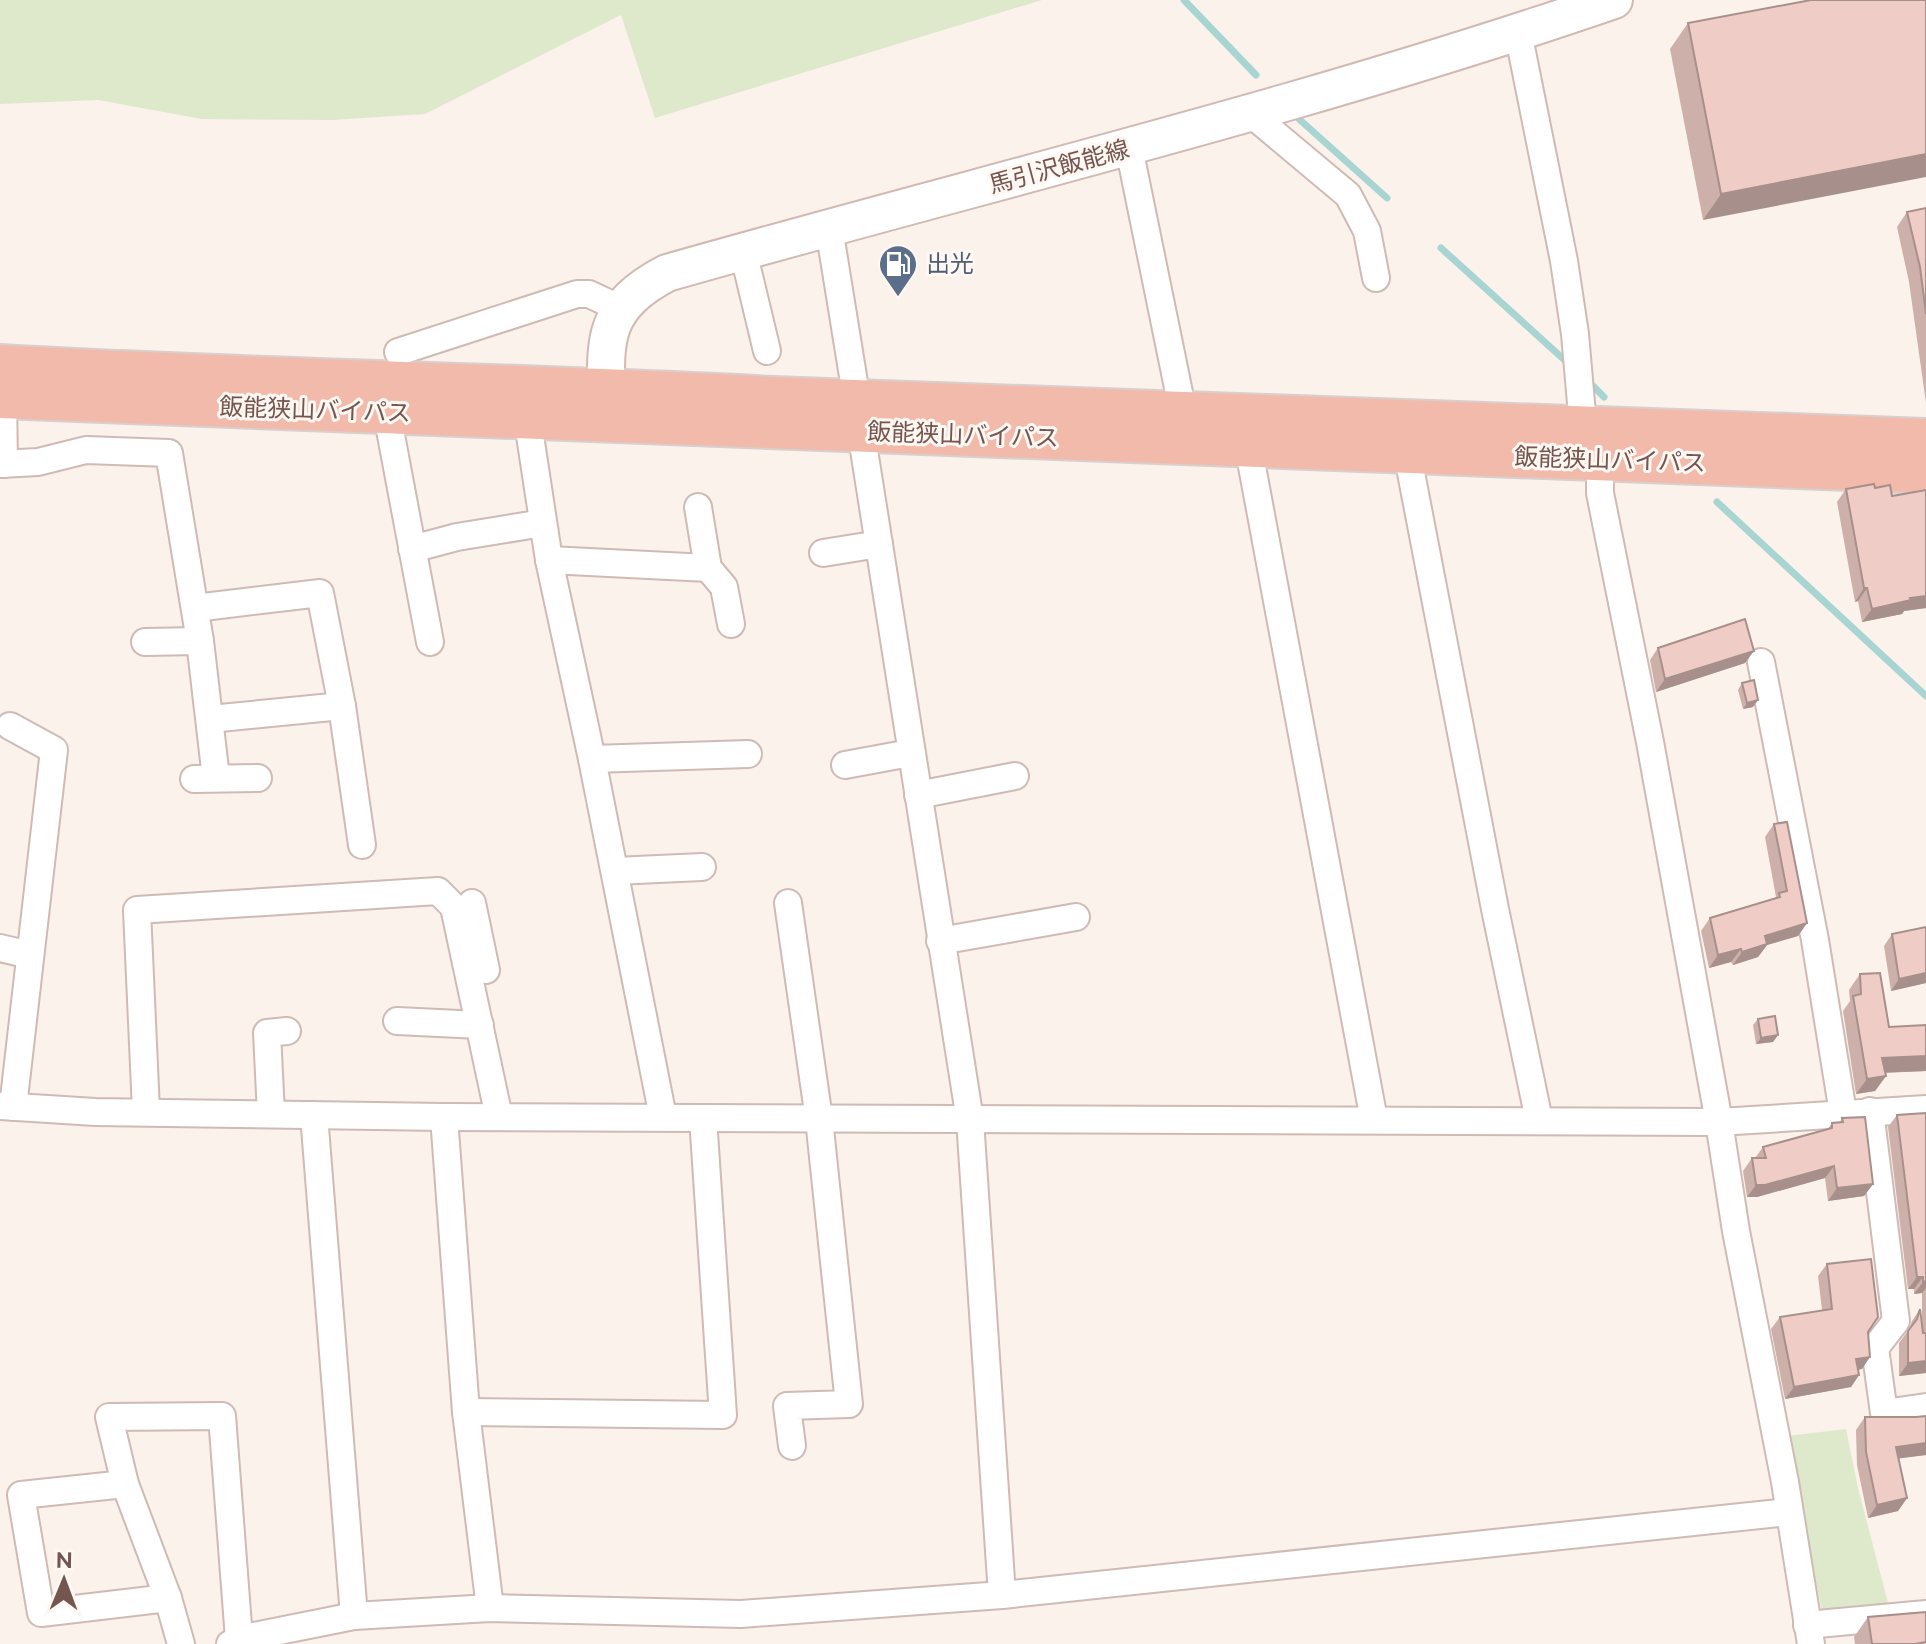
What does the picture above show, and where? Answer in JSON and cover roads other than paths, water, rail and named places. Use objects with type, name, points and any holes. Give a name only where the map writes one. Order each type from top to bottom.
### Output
[{"type":"highway","name":"飯能狭山バイパス","points":[[1,387],[154,375],[607,404],[859,416],[1248,445],[1407,452],[1592,442],[1926,440]]},
{"type":"highway","name":"飯能狭山バイパス","points":[[1,387],[387,414],[527,416],[607,404]]},
{"type":"highway","name":"飯能狭山バイパス","points":[[859,416],[1183,412],[1592,442],[1926,472]]},
{"type":"main road","name":"馬引沢飯能線","points":[[619,308],[646,284],[667,273],[1129,148],[1518,32],[1614,0]]},
{"type":"main road","points":[[607,404],[610,326],[619,308]]},
{"type":"street","points":[[1518,32],[1564,261],[1578,373],[1650,742],[1736,1231],[1785,1482],[1809,1634],[1926,1614]]},
{"type":"street","points":[[1250,113],[1348,195],[1367,231],[1376,278]]},
{"type":"street","points":[[1129,148],[1183,412]]},
{"type":"street","points":[[829,228],[970,1120],[1002,1595]]},
{"type":"street","points":[[743,251],[767,351]]},
{"type":"street","points":[[398,352],[577,294],[589,294],[619,308]]},
{"type":"street","points":[[1,387],[2,464],[38,462],[86,450],[169,453],[210,719],[205,779],[258,778]]},
{"type":"street","points":[[387,414],[430,642]]},
{"type":"street","points":[[527,416],[549,560],[663,1117]]},
{"type":"street","points":[[1248,445],[1374,1120]]},
{"type":"street","points":[[1407,452],[1539,1120]]},
{"type":"street","points":[[698,507],[708,568],[724,587],[731,624]]},
{"type":"street","points":[[412,549],[457,537],[543,523]]},
{"type":"street","points":[[823,553],[879,544]]},
{"type":"street","points":[[549,560],[708,568]]},
{"type":"street","points":[[195,608],[320,593],[342,706],[362,845]]},
{"type":"street","points":[[145,642],[200,641]]},
{"type":"street","points":[[1761,662],[1815,940],[1843,1113]]},
{"type":"street","points":[[210,719],[342,706]]},
{"type":"street","points":[[10,726],[54,750],[30,955],[10,1049],[6,1106],[95,1112],[444,1117],[1719,1122],[1926,1109]]},
{"type":"street","points":[[845,765],[910,753]]},
{"type":"street","points":[[592,759],[748,754]]},
{"type":"street","points":[[918,795],[1015,776]]},
{"type":"street","points":[[615,871],[702,867]]},
{"type":"street","points":[[146,1111],[137,910],[438,891],[454,907],[480,1025],[507,1117]]},
{"type":"street","points":[[472,903],[507,1117]]},
{"type":"street","points":[[788,903],[819,1119],[849,1404],[787,1406],[792,1446]]},
{"type":"street","points":[[940,941],[1076,917]]},
{"type":"street","points":[[0,948],[30,955]]},
{"type":"street","points":[[397,1021],[480,1025]]},
{"type":"street","points":[[271,1114],[267,1033],[287,1031]]},
{"type":"street","points":[[1870,1111],[1896,1321],[1875,1348],[1884,1413],[1926,1407]]},
{"type":"street","points":[[314,1115],[354,1616]]},
{"type":"street","points":[[444,1117],[466,1412],[490,1608]]},
{"type":"street","points":[[466,1412],[723,1415],[703,1118]]},
{"type":"street","points":[[181,1644],[168,1598],[125,1484],[109,1417],[222,1416],[234,1641],[354,1616],[490,1608],[741,1614],[1002,1595],[1788,1512]]},
{"type":"street","points":[[125,1484],[21,1495],[41,1613],[168,1598]]},
{"type":"waterway","points":[[1184,0],[1256,75]]},
{"type":"waterway","points":[[1299,119],[1387,198]]},
{"type":"waterway","points":[[1441,248],[1570,365]]},
{"type":"waterway","points":[[1588,381],[1604,397]]},
{"type":"waterway","points":[[1717,502],[1926,696]]},
{"type":"place","name":"出光","points":[[898,298]]}]
